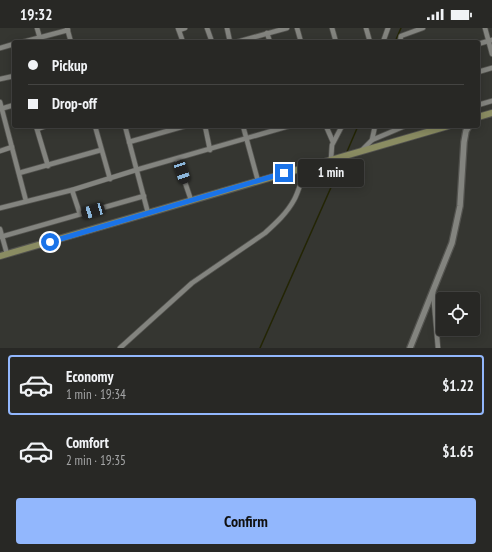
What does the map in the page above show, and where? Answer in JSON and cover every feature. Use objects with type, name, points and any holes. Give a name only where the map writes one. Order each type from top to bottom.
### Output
[{"type":"main road","points":[[480,116],[492,113]]},
{"type":"main road","points":[[0,256],[441,128]]},
{"type":"street","points":[[37,28],[41,40],[68,29],[71,40]]},
{"type":"street","points":[[182,40],[179,29],[185,28]]},
{"type":"street","points":[[207,28],[211,40]]},
{"type":"street","points":[[227,28],[230,40]]},
{"type":"street","points":[[245,40],[287,28]]},
{"type":"street","points":[[297,28],[300,40]]},
{"type":"street","points":[[332,28],[335,40]]},
{"type":"street","points":[[366,28],[369,40]]},
{"type":"street","points":[[384,40],[388,28]]},
{"type":"street","points":[[400,40],[401,36],[404,34],[423,28]]},
{"type":"street","points":[[485,28],[490,41],[492,54]]},
{"type":"street","points":[[267,34],[269,40]]},
{"type":"street","points":[[480,44],[490,41]]},
{"type":"street","points":[[0,48],[12,45]]},
{"type":"street","points":[[480,71],[492,68]]},
{"type":"street","points":[[0,79],[12,76]]},
{"type":"street","points":[[480,104],[492,101]]},
{"type":"street","points":[[0,102],[26,201]]},
{"type":"street","points":[[1,109],[12,106]]},
{"type":"street","points":[[37,128],[48,166]]},
{"type":"street","points":[[96,128],[110,179]]},
{"type":"street","points":[[126,128],[148,213]]},
{"type":"street","points":[[165,128],[166,132]]},
{"type":"street","points":[[129,142],[179,128]]},
{"type":"street","points":[[205,128],[210,150]]},
{"type":"street","points":[[243,128],[258,181]]},
{"type":"street","points":[[0,208],[72,190],[282,128]]},
{"type":"street","points":[[327,128],[333,142]]},
{"type":"street","points":[[331,159],[333,142],[341,128]]},
{"type":"street","points":[[372,140],[375,128]]},
{"type":"street","points":[[362,150],[372,140],[400,128]]},
{"type":"street","points":[[410,348],[457,227],[464,164],[464,142],[468,128]]},
{"type":"street","points":[[0,151],[12,147]]},
{"type":"street","points":[[19,173],[101,150]]},
{"type":"street","points":[[177,159],[191,200]]},
{"type":"street","points":[[120,348],[192,283],[265,233],[275,224],[293,201],[302,177],[310,165]]},
{"type":"street","points":[[72,190],[80,214]]},
{"type":"street","points":[[1,236],[144,196]]},
{"type":"street","points":[[0,229],[7,254]]},
{"type":"street","points":[[433,290],[438,348]]},
{"type":"waterway","points":[[396,40],[401,28]]},
{"type":"waterway","points":[[346,154],[357,128]]},
{"type":"waterway","points":[[260,348],[344,158]]},
{"type":"route","points":[[50,242],[284,173]]}]
